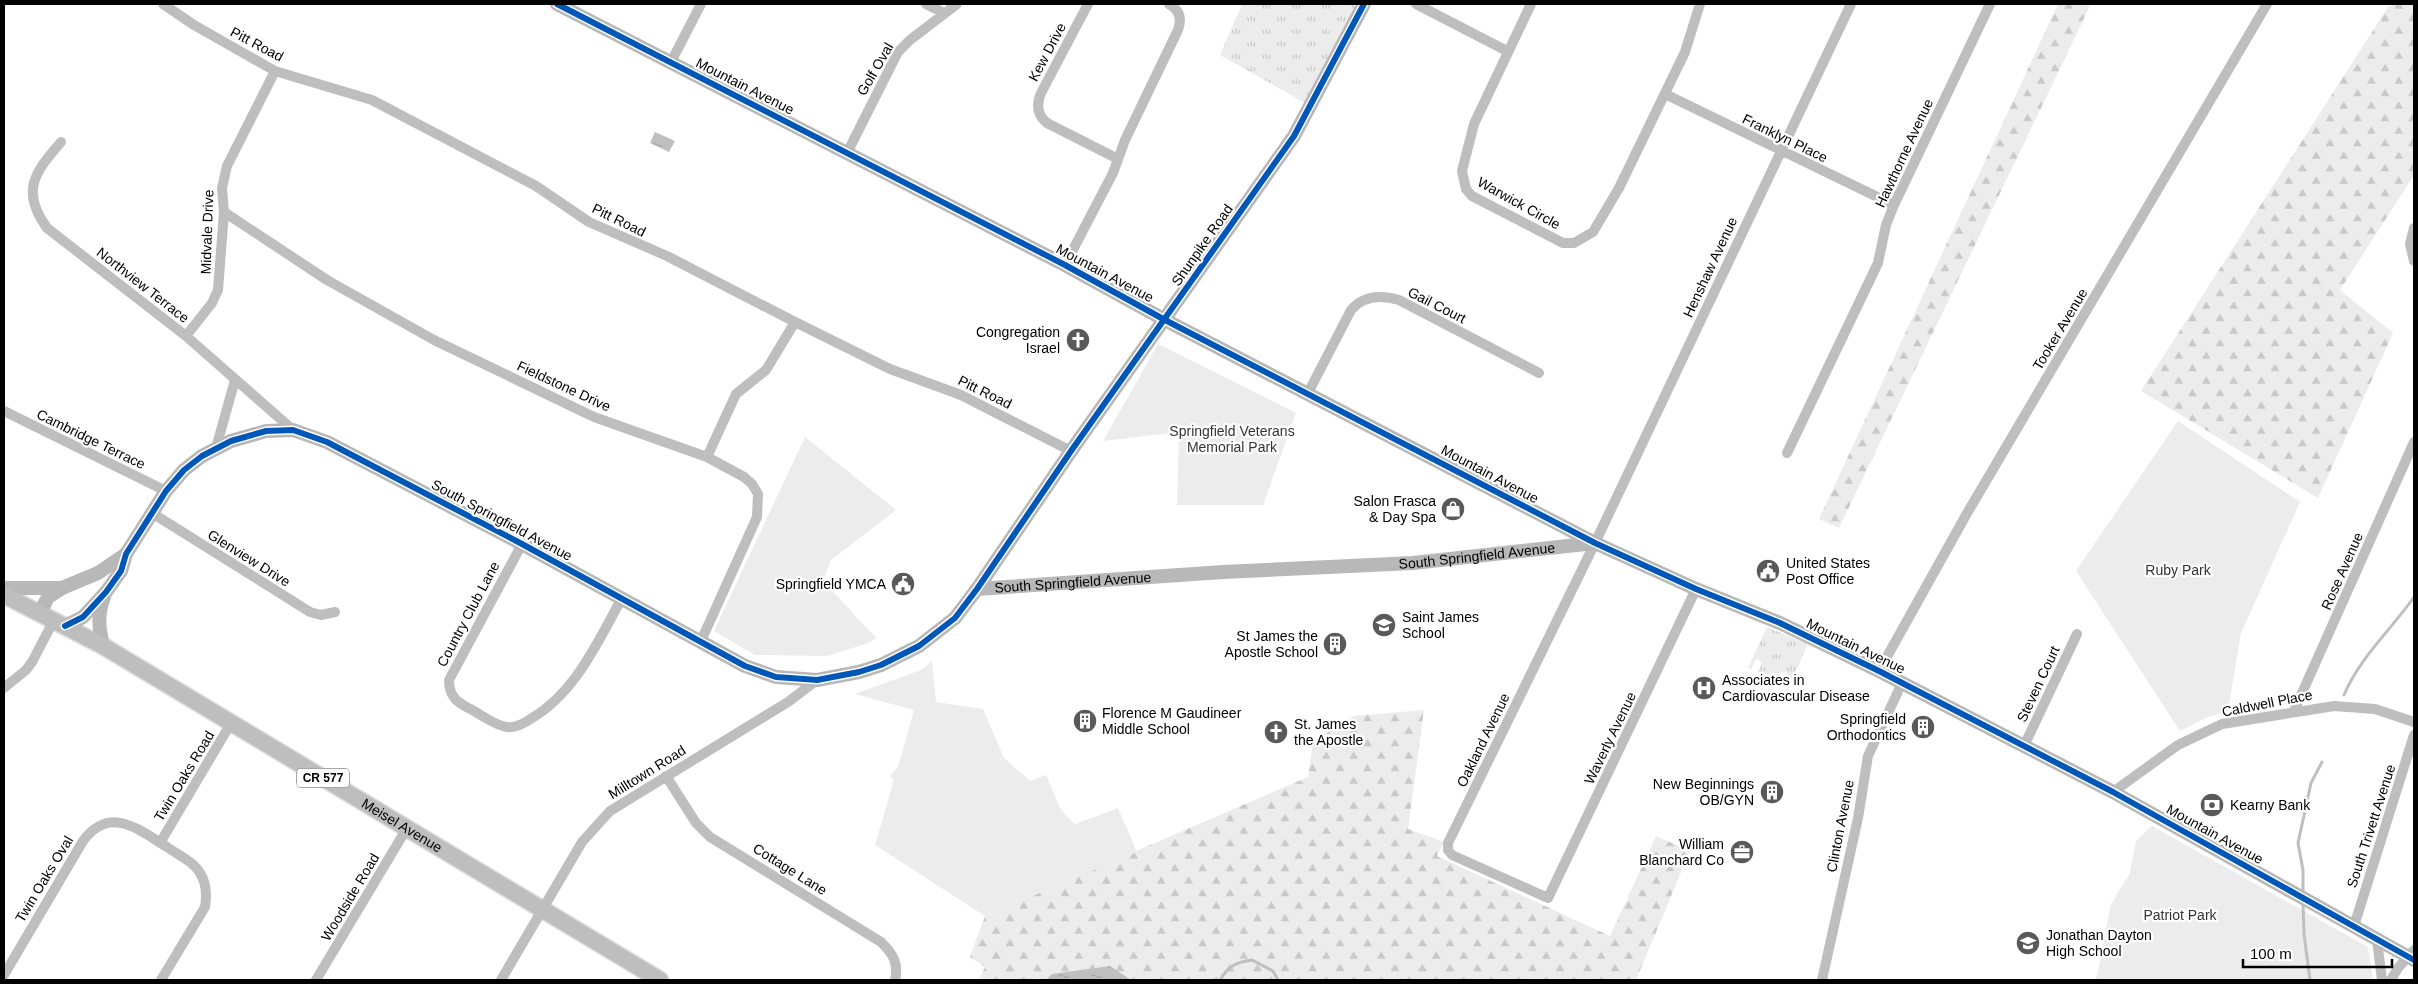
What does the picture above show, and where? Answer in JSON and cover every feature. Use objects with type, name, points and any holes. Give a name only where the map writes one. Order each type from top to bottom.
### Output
[{"type":"main road","name":"CR 577","points":[[4,595],[53,620]]},
{"type":"main road","name":"Meisel Avenue","points":[[53,620],[103,646],[660,980]]},
{"type":"street","name":"Pitt Road","points":[[163,4],[194,25],[275,71],[372,100],[536,186],[589,222],[667,256],[890,369],[961,395],[1071,451]]},
{"type":"street","name":"Mountain Avenue","points":[[557,4],[1065,265],[1164,320],[1594,543],[1696,589],[1780,623],[1879,671],[2113,792],[2377,940],[2412,956]]},
{"type":"street","points":[[671,62],[701,4]]},
{"type":"street","points":[[926,4],[944,13]]},
{"type":"street","name":"Golf Oval","points":[[847,153],[898,52],[910,40],[957,4]]},
{"type":"street","name":"Kew Drive","points":[[1088,4],[1041,93],[1037,103],[1038,111],[1047,124],[1118,159]]},
{"type":"street","points":[[1065,265],[1113,173],[1125,140],[1178,30],[1180,17],[1178,11],[1169,4]]},
{"type":"street","name":"Shunpike Road","points":[[977,589],[1071,451],[1294,136],[1364,4]]},
{"type":"street","points":[[1416,4],[1507,51]]},
{"type":"street","name":"Warwick Circle","points":[[1531,4],[1507,51],[1474,124],[1462,171],[1463,181],[1466,189],[1472,196],[1563,242],[1574,243],[1593,232],[1619,188],[1685,52],[1700,4]]},
{"type":"street","name":"Henshaw Avenue","points":[[1594,543],[1851,4]]},
{"type":"street","name":"Hawthorne Avenue","points":[[1786,453],[1878,263],[1886,225],[1894,205],[1990,4]]},
{"type":"street","name":"Tooker Avenue","points":[[1879,671],[1966,515],[2267,4]]},
{"type":"street","name":"Midvale Drive","points":[[186,336],[212,303],[218,290],[224,212],[222,188],[226,166],[275,71]]},
{"type":"street","name":"Franklyn Place","points":[[1666,94],[1894,205]]},
{"type":"street","name":"Northview Terrace","points":[[61,142],[39,168],[35,180],[34,197],[41,219],[47,228],[186,336],[293,430]]},
{"type":"street","name":"Fieldstone Drive","points":[[224,212],[327,280],[434,340],[594,417],[707,457],[744,477],[752,484],[758,494],[759,503],[753,526],[701,641]]},
{"type":"street","points":[[2414,228],[2410,244],[2414,260]]},
{"type":"street","name":"Gail Court","points":[[1308,393],[1351,310],[1357,303],[1380,296],[1399,300],[1539,373]]},
{"type":"street","points":[[707,457],[736,394],[766,370],[795,322]]},
{"type":"street","points":[[216,448],[235,380]]},
{"type":"street","name":"Cambridge Terrace","points":[[4,411],[166,491]]},
{"type":"street","name":"South Springfield Avenue","points":[[126,554],[98,573],[62,588],[48,597],[53,620],[83,617],[106,592],[121,571],[126,554],[166,491],[184,470],[216,448],[251,435],[293,430],[327,442],[522,544],[745,666],[776,677],[818,680],[877,667],[919,646],[955,618],[977,589],[1223,572],[1413,563],[1594,543]]},
{"type":"street","name":"Rose Avenue","points":[[2294,711],[2414,442]]},
{"type":"street","name":"Glenview Drive","points":[[152,513],[310,612],[321,615],[335,612]]},
{"type":"street","name":"Oakland Avenue","points":[[1548,898],[1452,855],[1448,850],[1448,843],[1594,543]]},
{"type":"street","name":"Country Club Lane","points":[[522,544],[449,680],[451,695],[456,701],[496,723],[507,727],[521,725],[556,701],[569,687],[622,598]]},
{"type":"street","points":[[4,588],[62,588]]},
{"type":"street","name":"Waverly Avenue","points":[[1548,898],[1696,589]]},
{"type":"street","points":[[103,646],[98,625],[99,611],[106,592]]},
{"type":"street","points":[[4,688],[26,670],[32,662],[53,620]]},
{"type":"street","name":"Steven Court","points":[[2024,746],[2077,634]]},
{"type":"street","name":"Milltown Road","points":[[501,980],[582,842],[610,811],[788,702],[818,680]]},
{"type":"street","name":"Clinton Avenue","points":[[1822,980],[1858,818],[1868,756],[1902,683]]},
{"type":"street","name":"Caldwell Place","points":[[2113,792],[2178,745],[2222,724],[2334,706],[2375,709],[2414,722]]},
{"type":"street","name":"Twin Oaks Road","points":[[160,843],[232,723]]},
{"type":"street","name":"South Trivett Avenue","points":[[2354,926],[2414,735]]},
{"type":"street","name":"Cottage Lane","points":[[666,776],[696,823],[710,837],[881,942],[891,952],[896,962],[895,980]]},
{"type":"street","name":"Twin Oaks Oval","points":[[4,975],[88,834],[108,823],[124,823],[160,843],[196,867],[205,882],[206,898],[201,915],[161,980]]},
{"type":"street","name":"Woodside Road","points":[[316,980],[407,828]]},
{"type":"street","points":[[2377,940],[2382,980]]},
{"type":"street","points":[[2391,980],[2398,968],[2412,956]]},
{"type":"green space","points":[[1242,4],[1356,4],[1305,103],[1220,55]]},
{"type":"green space","points":[[2058,4],[2091,4],[1839,528],[1819,519]]},
{"type":"green space","points":[[2390,4],[2414,4],[2414,175],[2340,290],[2393,333],[2318,498],[2141,391]]},
{"type":"green space","name":"Springfield Veterans Memorial Park","points":[[1158,344],[1296,413],[1263,505],[1177,505],[1179,432],[1103,441]]},
{"type":"green space","name":"Ruby Park","points":[[2178,421],[2300,502],[2241,633],[2228,711],[2205,718],[2180,731],[2076,571]]},
{"type":"green space","points":[[805,437],[896,510],[831,560],[823,581],[876,638],[869,643],[826,656],[755,655],[714,631]]},
{"type":"green space","points":[[1767,627],[1808,644],[1789,686],[1784,682],[1788,674],[1782,671],[1776,681],[1758,672],[1762,662],[1756,659],[1751,669],[1748,668]]},
{"type":"green space","points":[[932,661],[936,702],[983,709],[1004,758],[1030,781],[1046,775],[1061,810],[1075,824],[1118,808],[1137,852],[985,916],[875,845],[894,780],[890,776],[898,767],[914,710],[855,694],[921,670]]},
{"type":"green space","points":[[1424,710],[1408,829],[1444,842],[1437,856],[1610,936],[1656,836],[1690,851],[1636,980],[979,980],[985,967],[970,957],[985,916],[1308,777],[1313,742],[1353,716]]},
{"type":"green space","name":"Patriot Park","points":[[2152,826],[2368,947],[2373,980],[2096,980],[2111,904],[2130,873],[2136,841]]},
{"type":"water","points":[[655,132],[675,141],[669,152],[650,143]]},
{"type":"water","points":[[1110,966],[1131,980],[1046,980],[1052,974]]},
{"type":"waterway","points":[[2344,695],[2358,668],[2414,597]]},
{"type":"waterway","points":[[2303,892],[2303,870],[2298,843],[2311,783],[2322,762]]},
{"type":"waterway","points":[[2303,903],[2304,934],[2310,980]]},
{"type":"waterway","points":[[1220,980],[1226,971],[1233,966],[1252,960],[1273,971],[1278,980]]},
{"type":"cycle path","points":[[557,4],[1065,265],[1165,320],[1595,543],[1696,589],[1780,623],[1879,671],[2113,792],[2414,960]]},
{"type":"cycle path","points":[[65,626],[83,617],[106,592],[121,571],[126,554],[166,491],[184,470],[202,456],[231,441],[266,431],[293,430],[327,442],[522,544],[745,666],[776,677],[817,680],[859,672],[881,665],[919,646],[955,618],[977,589],[1071,451],[1294,136],[1364,4]]},
{"type":"place","name":"Congregation Israel","points":[[1078,340]]},
{"type":"place","name":"Salon Frasca & Day Spa","points":[[1453,509]]},
{"type":"place","name":"United States Post Office","points":[[1768,571]]},
{"type":"place","name":"Springfield YMCA","points":[[903,584]]},
{"type":"place","name":"Saint James School","points":[[1384,625]]},
{"type":"place","name":"St James the Apostle School","points":[[1335,644]]},
{"type":"place","name":"Associates in Cardiovascular Disease","points":[[1704,688]]},
{"type":"place","name":"Florence M Gaudineer Middle School","points":[[1085,721]]},
{"type":"place","name":"Springfield Orthodontics","points":[[1923,727]]},
{"type":"place","name":"St. James the Apostle","points":[[1276,732]]},
{"type":"place","name":"New Beginnings OB/GYN","points":[[1772,792]]},
{"type":"place","name":"Kearny Bank","points":[[2212,805]]},
{"type":"place","name":"William Blanchard Co","points":[[1742,852]]},
{"type":"place","name":"Jonathan Dayton High School","points":[[2028,943]]}]
